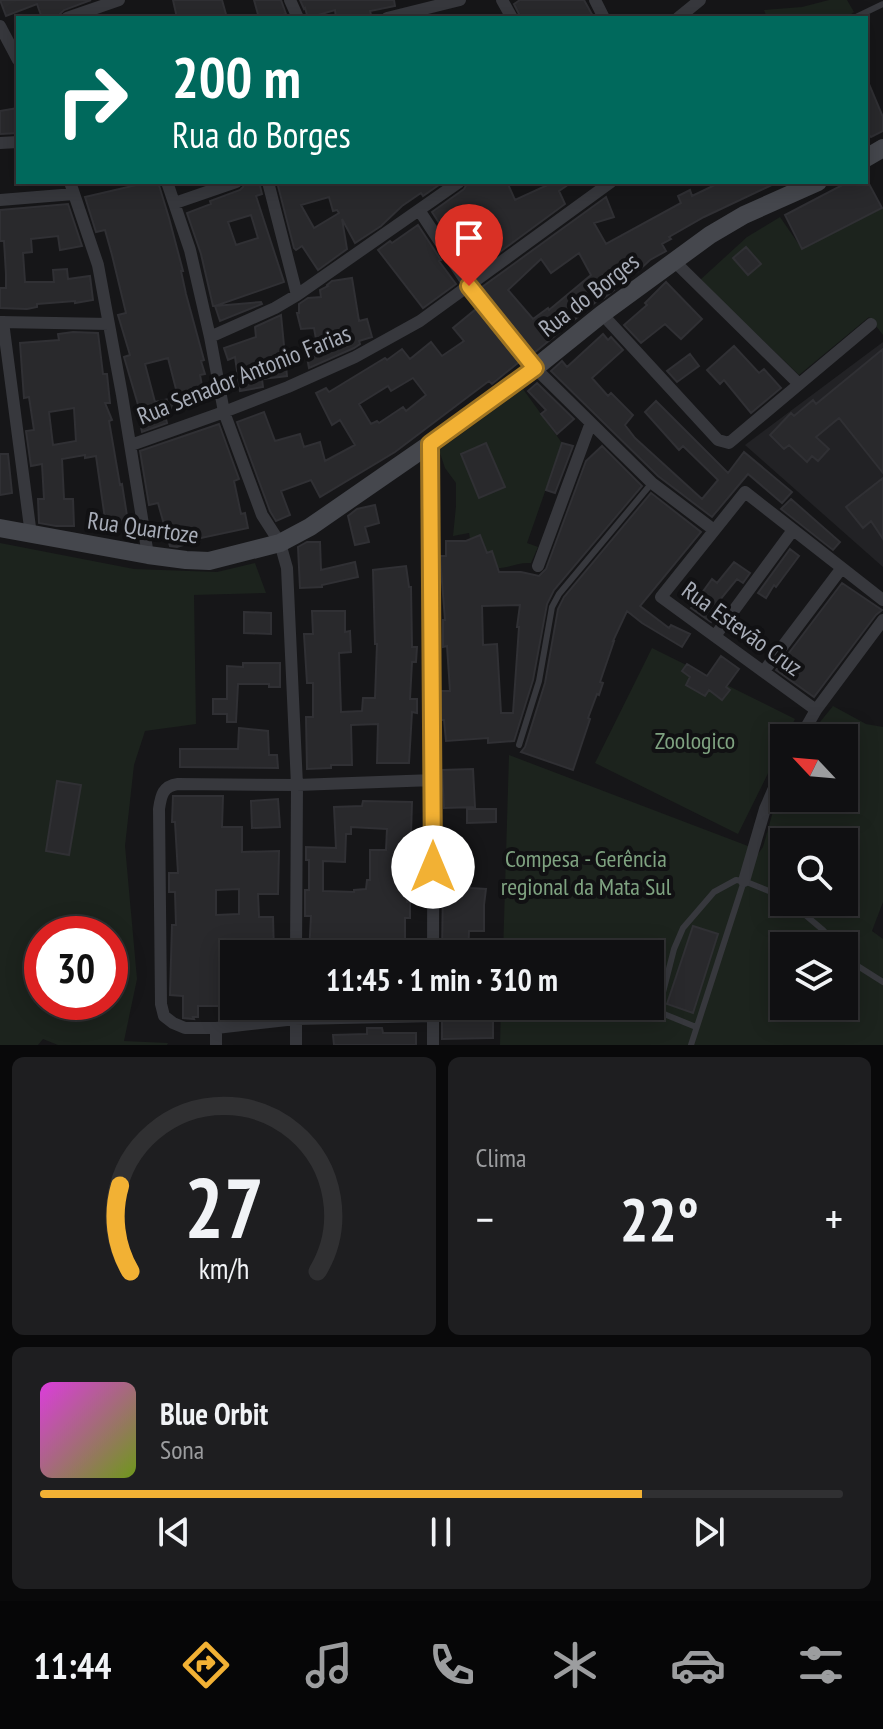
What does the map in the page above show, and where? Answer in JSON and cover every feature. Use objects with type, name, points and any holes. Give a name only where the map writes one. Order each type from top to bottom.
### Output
[{"type":"street","points":[[94,14],[119,0]]},
{"type":"street","points":[[395,16],[460,0]]},
{"type":"street","points":[[0,26],[13,38]]},
{"type":"street","points":[[168,184],[190,250],[224,412],[262,515],[280,543],[288,577],[297,785],[296,940]]},
{"type":"street","points":[[175,203],[230,184]]},
{"type":"street","points":[[269,184],[297,295]]},
{"type":"street","points":[[210,337],[297,295],[456,184]]},
{"type":"street","name":"Rua Senador Antonio Farias","points":[[131,445],[288,387],[355,357],[420,321],[606,184]]},
{"type":"street","name":"Rua do Borges","points":[[280,543],[310,527],[430,444],[729,222],[814,184]]},
{"type":"street","points":[[0,200],[72,188],[98,265],[148,555]]},
{"type":"street","points":[[419,210],[469,286],[535,368],[652,483],[714,530]]},
{"type":"street","points":[[674,261],[799,384]]},
{"type":"street","points":[[602,314],[718,440],[729,443],[871,324]]},
{"type":"street","points":[[31,535],[2,322],[109,324]]},
{"type":"street","points":[[538,566],[590,425]]},
{"type":"street","points":[[430,444],[433,940]]},
{"type":"street","name":"Rua Estevão Cruz","points":[[816,710],[661,597],[745,492],[883,600]]},
{"type":"street","name":"Rua Quartoze","points":[[0,528],[148,555],[209,561],[280,543]]},
{"type":"street","points":[[715,636],[793,530]]},
{"type":"street","points":[[764,671],[841,569]]},
{"type":"street","points":[[808,724],[883,620]]},
{"type":"street","points":[[259,1020],[216,1028],[185,1028],[164,1016],[161,1004],[159,809],[165,789],[171,785],[434,780]]},
{"type":"street","points":[[744,881],[770,797]]},
{"type":"street","points":[[296,1020],[296,1045]]},
{"type":"street","points":[[433,1020],[433,1045]]},
{"type":"street","points":[[216,1028],[216,1045]]},
{"type":"lane","points":[[858,16],[883,4]]},
{"type":"lane","points":[[519,745],[539,681],[552,607],[559,594],[652,483]]},
{"type":"lane","points":[[696,1027],[664,1014],[660,1004],[674,949],[683,928],[714,892],[736,880],[770,891]]},
{"type":"lane","points":[[691,1045],[744,881]]},
{"type":"lane","points":[[806,916],[825,932]]},
{"type":"lane","points":[[858,966],[883,982]]},
{"type":"shaded area","points":[[883,342],[883,567],[745,445]]},
{"type":"green space","points":[[829,0],[847,0],[854,12],[849,16],[766,16],[764,10],[802,7]]},
{"type":"green space","points":[[883,208],[883,335],[869,317],[799,375],[700,280],[747,237],[780,217],[802,249]]},
{"type":"green space","points":[[523,389],[562,443],[527,543],[538,547],[531,563],[497,568],[491,552],[473,556],[469,533],[453,536],[456,483],[445,468],[439,450]]},
{"type":"green space","points":[[0,543],[134,569],[217,572],[255,563],[266,593],[194,595],[196,724],[145,731],[134,765],[125,846],[137,979],[124,1041],[168,1043],[58,1045],[43,1039],[38,1045],[0,1045]]},
{"type":"green space","name":"Zoologico","points":[[652,648],[795,719],[793,724],[770,724],[770,769],[738,834],[595,763]]},
{"type":"green space","name":"Compesa - Gerência regional da Mata Sul","points":[[833,706],[866,724],[883,727],[883,902],[872,931],[883,939],[883,1045],[500,1045],[501,1020],[664,1020],[664,940],[503,940],[509,755],[748,846],[758,854],[773,812],[858,812],[858,724],[818,724]]},
{"type":"building","points":[[0,0],[91,0],[64,10],[58,16],[41,16],[37,4],[6,16]]},
{"type":"building","points":[[173,0],[222,0],[226,16],[177,16]]},
{"type":"building","points":[[254,0],[281,0],[286,14],[258,16]]},
{"type":"building","points":[[300,0],[394,0],[395,6],[370,11],[371,15],[366,16],[336,16],[335,10],[307,16]]},
{"type":"building","points":[[520,0],[584,0],[593,16],[520,16],[514,4]]},
{"type":"building","points":[[868,82],[883,117],[883,131],[870,136]]},
{"type":"building","points":[[16,108],[16,133],[0,134],[0,111]]},
{"type":"building","points":[[868,182],[882,208],[802,249],[785,215],[844,184]]},
{"type":"building","points":[[141,184],[159,184],[183,271],[204,360],[201,361],[205,374],[200,375],[205,402],[164,411],[167,423],[142,432],[139,408],[124,357],[130,355],[118,315],[126,313],[112,255],[105,230],[96,232],[85,197]],"holes":[[[168,358],[178,397],[155,402],[145,364]]]},
{"type":"building","points":[[244,184],[260,184],[262,194],[256,196],[284,282],[213,306],[201,254],[187,213],[240,190]],"holes":[[[251,215],[258,238],[236,245],[228,222]]]},
{"type":"building","points":[[278,184],[440,184],[402,206],[381,226],[355,243],[342,219],[347,249],[318,270],[302,246],[296,250]],"holes":[[[329,197],[333,211],[339,213],[314,228],[301,205]]]},
{"type":"building","points":[[467,184],[508,184],[515,200],[550,184],[569,184],[559,191],[565,204],[478,268],[455,237],[450,240],[432,212]]},
{"type":"building","points":[[717,184],[774,184],[669,237],[671,239],[662,244],[666,251],[638,271],[633,265],[610,283],[614,290],[534,353],[482,287],[606,197],[614,217],[594,223],[606,244],[681,203],[678,196],[690,190],[692,196]],"holes":[[[579,253],[591,275],[549,310],[533,319],[508,290],[541,259],[551,273]]]},
{"type":"building","points":[[68,204],[82,246],[60,250],[58,236],[31,239],[32,252],[23,253],[25,282],[54,282],[53,270],[67,269],[68,279],[90,276],[93,300],[37,304],[37,307],[27,309],[0,308],[0,288],[6,288],[6,274],[4,241],[0,241],[0,210]]},
{"type":"building","points":[[418,225],[456,284],[423,308],[378,250]]},
{"type":"building","points":[[746,247],[761,264],[748,275],[733,258]]},
{"type":"building","points":[[352,278],[359,321],[367,319],[372,337],[309,368],[306,352],[318,350],[314,328],[301,329],[297,313],[299,304],[308,298],[321,297],[320,290],[332,281]]},
{"type":"building","points":[[666,282],[702,319],[681,339],[665,324],[641,343],[624,325],[647,305],[645,303]]},
{"type":"building","points":[[262,304],[220,321],[215,306]]},
{"type":"building","points":[[476,309],[519,362],[395,452],[320,497],[311,480],[281,491],[290,515],[276,521],[237,422],[264,412],[275,441],[300,434],[304,447],[320,442],[325,461],[355,445],[340,420],[332,425],[316,393],[326,388],[329,392],[402,349],[410,359],[431,342],[442,356],[464,341],[453,328]],"holes":[[[413,378],[426,395],[406,411],[403,407],[379,423],[371,424],[359,404],[388,386],[391,391]]]},
{"type":"building","points":[[281,315],[287,376],[262,379],[263,387],[240,391],[235,357],[228,360],[224,348],[256,337],[255,327]]},
{"type":"building","points":[[98,333],[110,403],[105,403],[112,420],[109,421],[128,522],[106,526],[96,456],[85,458],[85,455],[62,459],[64,499],[73,499],[74,526],[39,523],[38,499],[44,499],[42,464],[31,466],[26,431],[34,430],[29,397],[24,398],[20,343],[59,340],[58,334]],"holes":[[[74,408],[76,441],[53,445],[49,412]]]},
{"type":"building","points":[[603,334],[608,340],[611,337],[623,350],[592,378],[608,396],[611,393],[633,415],[625,425],[635,438],[702,499],[718,480],[683,446],[679,450],[645,412],[656,401],[728,473],[744,452],[792,492],[782,503],[748,474],[712,517],[658,476],[551,371],[562,361],[567,367]]},
{"type":"building","points":[[734,346],[759,373],[764,369],[781,388],[751,413],[724,380],[720,384],[707,370]]},
{"type":"building","points":[[883,349],[883,473],[839,418],[816,437],[829,449],[818,461],[812,456],[807,462],[789,445],[784,449],[770,435],[791,413],[794,416],[813,400],[816,404]]},
{"type":"building","points":[[690,354],[699,366],[677,382],[667,371]]},
{"type":"building","points":[[537,383],[574,419],[557,434],[541,414],[546,410],[528,391]]},
{"type":"building","points":[[219,424],[239,479],[234,481],[241,514],[245,513],[248,528],[196,539],[177,547],[170,546],[158,503],[149,505],[140,451]]},
{"type":"building","points":[[486,443],[505,487],[479,498],[461,454]]},
{"type":"building","points":[[562,443],[573,446],[555,493],[546,490]]},
{"type":"building","points":[[602,446],[642,486],[554,590],[547,604],[533,680],[514,741],[488,743],[488,738],[446,741],[444,720],[441,720],[441,691],[450,691],[447,646],[443,647],[445,620],[440,556],[446,556],[446,541],[466,541],[480,535],[487,553],[492,551],[499,572],[539,576],[546,569],[586,461]],"holes":[[[520,605],[513,713],[501,713],[497,644],[483,645],[482,606]]]},
{"type":"building","points":[[0,454],[8,454],[12,493],[0,495]]},
{"type":"building","points":[[883,478],[883,539],[871,521],[863,528],[846,507]]},
{"type":"building","points":[[651,493],[701,532],[640,606],[669,628],[671,625],[690,634],[682,647],[627,611],[613,641],[600,682],[603,683],[588,718],[573,770],[521,752],[545,683],[558,609],[564,597]]},
{"type":"building","points":[[791,499],[840,542],[833,550],[781,509]]},
{"type":"building","points":[[375,505],[379,523],[365,527],[369,542],[355,545],[348,516],[357,509]]},
{"type":"building","points":[[307,542],[320,542],[321,570],[355,562],[358,577],[322,587],[300,588],[298,547]]},
{"type":"building","points":[[790,549],[799,556],[766,598],[758,593]]},
{"type":"building","points":[[734,562],[750,573],[743,583],[737,579],[719,601],[723,603],[711,622],[691,608],[712,579],[717,583]]},
{"type":"building","points":[[406,566],[411,587],[412,647],[417,647],[416,662],[412,662],[410,699],[417,699],[417,713],[412,712],[409,763],[377,763],[378,724],[351,725],[352,765],[307,769],[306,717],[313,717],[313,683],[307,683],[304,634],[313,634],[312,611],[345,611],[345,632],[350,631],[351,652],[339,653],[341,712],[362,711],[363,698],[375,698],[377,644],[373,570]]},
{"type":"building","points":[[842,583],[882,610],[814,697],[776,670]]},
{"type":"building","points":[[244,612],[271,613],[271,634],[244,633]]},
{"type":"building","points":[[721,656],[739,669],[726,687],[730,690],[722,700],[709,690],[705,696],[686,685],[690,677],[682,671],[687,664],[707,676]]},
{"type":"building","points":[[243,663],[280,663],[280,687],[238,684],[236,722],[227,722],[227,714],[213,714],[213,699],[227,699],[227,666],[243,667]]},
{"type":"building","points":[[239,728],[268,731],[269,755],[277,755],[278,768],[180,767],[180,749],[238,749]]},
{"type":"building","points":[[473,769],[475,807],[444,808],[442,770]]},
{"type":"building","points":[[57,781],[81,785],[69,855],[46,851]]},
{"type":"building","points":[[173,796],[223,796],[222,827],[242,827],[242,852],[279,851],[278,894],[258,894],[259,917],[273,917],[274,940],[220,940],[220,1006],[198,1006],[198,1017],[194,1019],[183,1018],[183,996],[170,995],[172,925],[176,925],[175,892],[169,892],[169,873],[178,873],[175,822],[172,822]],"holes":[[[239,889],[239,914],[216,915],[216,890]]]},
{"type":"building","points":[[278,799],[280,827],[252,828],[251,801]]},
{"type":"building","points":[[363,801],[412,802],[410,867],[407,867],[410,918],[405,918],[405,940],[310,940],[311,916],[305,916],[305,890],[309,890],[306,847],[336,848],[334,807],[362,806]],"holes":[[[351,827],[387,829],[386,850],[370,850],[370,880],[367,880],[366,889],[354,892],[323,891],[323,861],[345,862],[346,834],[351,834]]]},
{"type":"building","points":[[467,809],[496,809],[496,822],[467,823]]},
{"type":"building","points":[[469,858],[470,888],[486,889],[484,931],[469,931],[469,940],[442,940],[443,886],[458,887],[457,859]]},
{"type":"building","points":[[693,926],[718,934],[693,1013],[667,1004]]},
{"type":"building","points":[[442,1020],[493,1020],[493,1038],[442,1039]]},
{"type":"building","points":[[367,1028],[382,1028],[383,1033],[416,1033],[416,1045],[334,1045],[333,1035],[367,1034]]},
{"type":"route","points":[[433,867],[430,444],[535,368],[469,286]]}]
